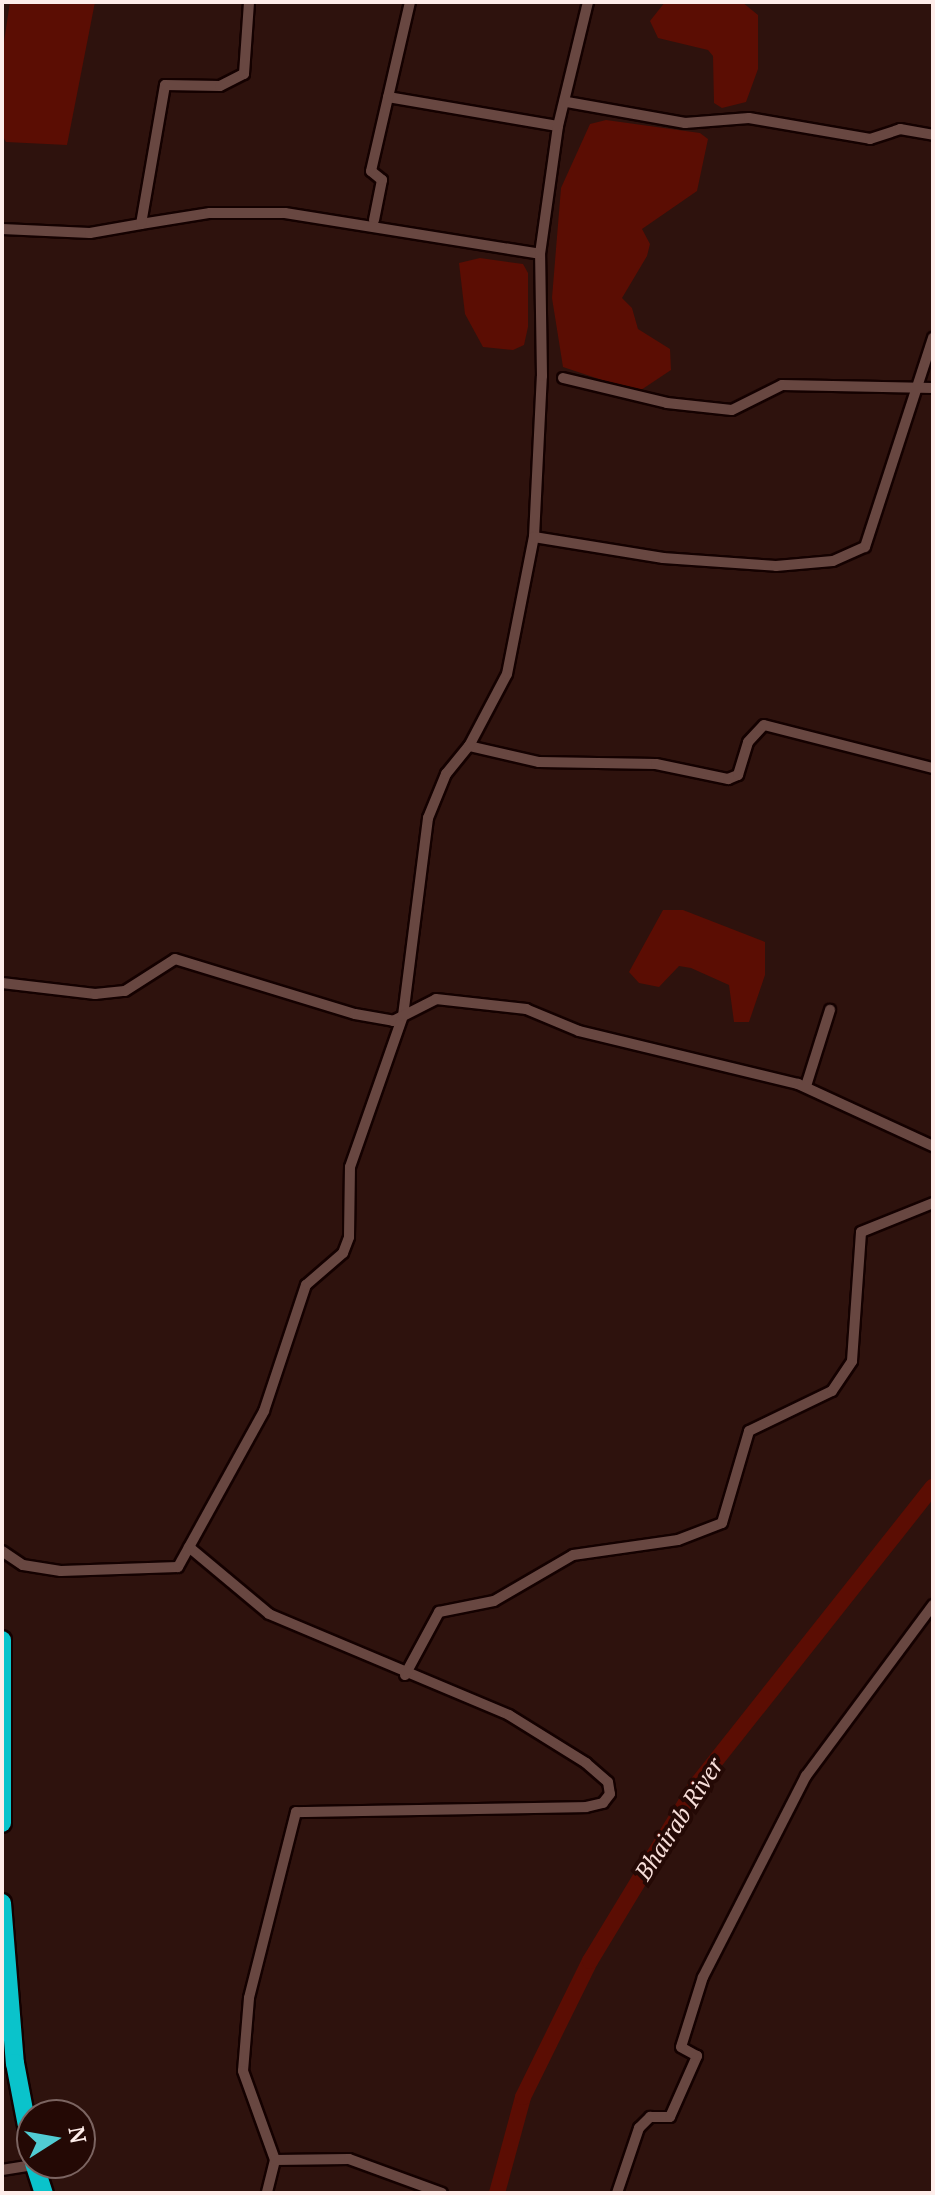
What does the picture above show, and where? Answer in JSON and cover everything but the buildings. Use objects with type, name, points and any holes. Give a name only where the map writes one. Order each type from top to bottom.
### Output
[{"type":"highway","points":[[2,1640],[2,1823]]},
{"type":"highway","points":[[2,1903],[22,2099]]},
{"type":"street","points":[[141,224],[165,85],[220,86],[244,74],[249,2]]},
{"type":"street","points":[[374,220],[382,180],[371,171],[410,2]]},
{"type":"street","points":[[2,1551],[23,1565],[61,1571],[178,1567],[264,1411],[306,1285],[343,1253],[349,1237],[350,1167],[403,1016],[428,818],[446,774],[469,746],[507,674],[534,537],[542,376],[540,254],[558,126],[567,102],[588,2]]},
{"type":"street","points":[[388,97],[558,126]]},
{"type":"street","points":[[567,102],[685,123],[749,118],[870,139],[900,129],[933,135]]},
{"type":"street","points":[[2,229],[90,233],[210,213],[285,213],[540,254]]},
{"type":"street","points":[[534,537],[663,558],[776,566],[833,561],[869,542],[914,388],[933,338]]},
{"type":"street","points":[[563,378],[667,403],[732,410],[782,385],[933,388]]},
{"type":"street","points":[[469,746],[539,762],[656,764],[728,779],[738,775],[748,742],[764,725],[933,768]]},
{"type":"street","points":[[2,983],[95,994],[125,991],[175,959],[355,1014],[393,1021],[436,999],[526,1009],[579,1031],[806,1086],[933,1146]]},
{"type":"street","points":[[806,1086],[830,1010]]},
{"type":"street","points":[[405,1675],[439,1612],[494,1601],[573,1555],[678,1540],[722,1523],[749,1431],[832,1391],[852,1361],[861,1232],[933,1203]]},
{"type":"street","points":[[189,1547],[269,1614],[405,1675],[509,1715],[586,1763],[608,1782],[610,1794],[603,1803],[586,1807],[296,1812],[249,1998],[243,2071],[275,2160],[267,2193]]},
{"type":"street","points":[[617,2193],[639,2128],[650,2117],[670,2117],[697,2056],[681,2047],[703,1977],[806,1776],[933,1605]]},
{"type":"street","points":[[275,2160],[349,2159],[442,2193]]},
{"type":"shaded area","points":[[10,2],[95,2],[67,145],[6,142],[2,135],[2,55]]},
{"type":"shaded area","points":[[665,2],[742,2],[758,15],[758,69],[746,102],[722,108],[714,103],[713,56],[708,50],[658,38],[650,21]]},
{"type":"shaded area","points":[[606,120],[700,133],[708,139],[697,191],[642,229],[650,244],[647,256],[622,298],[632,308],[638,329],[670,349],[671,370],[638,392],[563,367],[552,298],[561,188],[590,124]]},
{"type":"shaded area","points":[[480,258],[523,264],[528,273],[528,327],[524,345],[513,350],[483,347],[465,314],[459,263]]},
{"type":"shaded area","points":[[663,910],[683,910],[765,942],[765,975],[749,1022],[734,1022],[729,985],[691,968],[679,966],[659,987],[639,983],[629,972]]},
{"type":"waterway","name":"Bhairab River","points":[[497,2193],[523,2097],[590,1961],[698,1783],[933,1487]]}]
